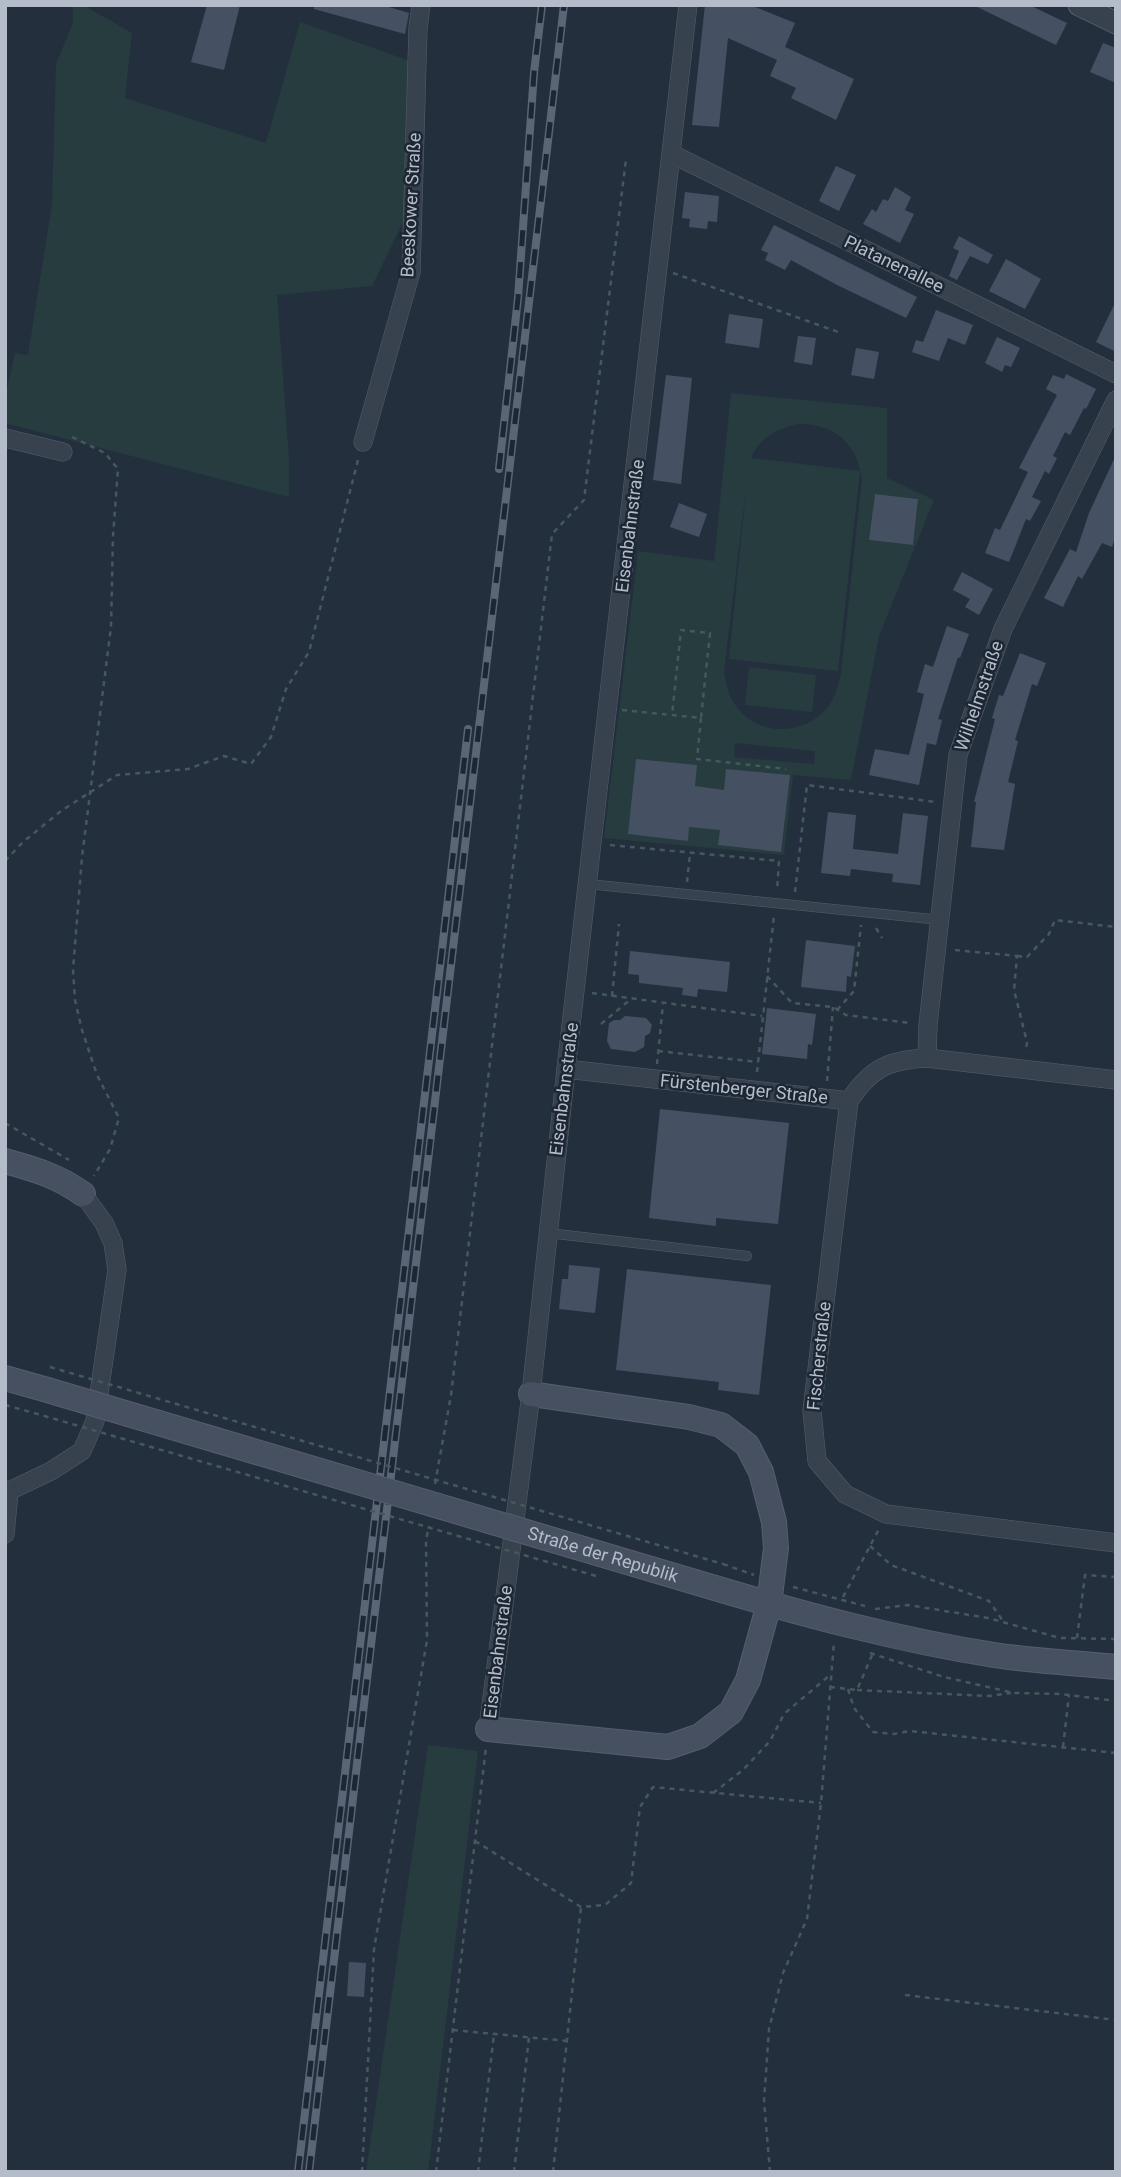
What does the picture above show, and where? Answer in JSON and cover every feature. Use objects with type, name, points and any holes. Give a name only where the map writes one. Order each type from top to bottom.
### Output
[{"type":"main road","points":[[5,1161],[44,1171],[66,1181],[83,1194]]},
{"type":"main road","name":"Straße der Republik","points":[[5,1378],[47,1378],[715,1588],[770,1593],[897,1636],[995,1655],[1116,1667]]},
{"type":"main road","points":[[488,1729],[668,1747],[700,1736],[731,1712],[748,1680],[770,1593],[776,1548],[774,1522],[761,1472],[747,1445],[721,1425],[689,1417],[531,1394]]},
{"type":"street","name":"Beeskower Straße","points":[[363,442],[411,272],[418,28],[421,5]]},
{"type":"street","name":"Eisenbahnstraße","points":[[488,1729],[531,1394],[688,5]]},
{"type":"street","points":[[1079,5],[1116,23]]},
{"type":"street","name":"Platanenallee","points":[[672,154],[1116,374]]},
{"type":"street","name":"Wilhelmstraße","points":[[927,1058],[958,755],[1003,629],[1116,400]]},
{"type":"street","points":[[5,438],[62,444]]},
{"type":"street","name":"Fürstenberger Straße","points":[[566,1069],[849,1101],[864,1079],[887,1065],[905,1059],[927,1058],[1116,1080]]},
{"type":"street","name":"Fischerstraße","points":[[849,1101],[812,1411],[817,1461],[845,1494],[886,1514],[1116,1543]]},
{"type":"street","points":[[5,1534],[7,1493],[82,1451],[95,1420],[117,1270],[113,1243],[104,1223],[83,1194]]},
{"type":"lane","points":[[588,884],[941,919]]},
{"type":"lane","points":[[548,1233],[747,1256]]},
{"type":"path","points":[[434,1491],[451,1395],[552,534],[584,500],[626,159]]},
{"type":"path","points":[[659,270],[681,275],[841,333]]},
{"type":"path","points":[[62,444],[76,438],[105,453],[118,468],[111,627],[87,807],[73,970],[75,1000],[82,1030],[97,1075],[119,1118],[110,1149],[83,1194]]},
{"type":"path","points":[[5,861],[23,842],[61,811],[117,775],[188,769],[224,756],[251,764],[271,737],[286,689],[309,652],[363,442]]},
{"type":"path","points":[[672,715],[681,630],[710,633],[696,759],[786,769]]},
{"type":"path","points":[[609,708],[701,718]]},
{"type":"path","points":[[794,905],[807,785],[953,804]]},
{"type":"path","points":[[593,843],[779,861],[755,1090]]},
{"type":"path","points":[[686,892],[690,854]]},
{"type":"path","points":[[825,1098],[835,1008],[854,991],[862,911]]},
{"type":"path","points":[[937,949],[1027,957],[1049,934],[1055,920],[1116,926]]},
{"type":"path","points":[[612,996],[619,924]]},
{"type":"path","points":[[1017,956],[1014,990],[1027,1042],[1024,1069]]},
{"type":"path","points":[[767,976],[792,1003],[835,1008],[846,1015],[929,1025]]},
{"type":"path","points":[[576,990],[762,1016]]},
{"type":"path","points":[[601,1024],[631,999]]},
{"type":"path","points":[[655,1079],[663,1004]]},
{"type":"path","points":[[658,1051],[758,1062]]},
{"type":"path","points":[[5,1123],[68,1159],[76,1167]]},
{"type":"path","points":[[47,1378],[723,1564],[770,1593],[876,1609],[908,1605],[1004,1623],[1060,1638],[1116,1639]]},
{"type":"path","points":[[5,1405],[603,1578]]},
{"type":"path","points":[[843,1597],[886,1514]]},
{"type":"path","points":[[362,2172],[374,1949],[428,1640],[426,1540],[430,1515]]},
{"type":"path","points":[[870,1546],[891,1565],[989,1601],[1004,1623]]},
{"type":"path","points":[[1077,1638],[1085,1575],[1116,1577]]},
{"type":"path","points":[[770,2172],[764,2101],[769,2029],[783,1973],[807,1919],[821,1803],[834,1643]]},
{"type":"path","points":[[860,1650],[944,1677],[1014,1693]]},
{"type":"path","points":[[858,1690],[873,1653]]},
{"type":"path","points":[[713,1793],[743,1770],[770,1741],[784,1714],[831,1674]]},
{"type":"path","points":[[830,1687],[990,1696],[1014,1693],[1069,1695],[1116,1701]]},
{"type":"path","points":[[848,1689],[854,1708],[873,1732],[894,1734],[910,1731],[1116,1753]]},
{"type":"path","points":[[1063,1747],[1069,1695]]},
{"type":"path","name":"Eisenbahnstraße","points":[[436,2172],[488,1729]]},
{"type":"path","points":[[475,1841],[581,1907],[605,1905],[631,1883],[640,1807],[653,1787],[821,1803]]},
{"type":"path","points":[[553,2172],[581,1907]]},
{"type":"path","points":[[905,1996],[1116,2020]]},
{"type":"path","points":[[453,2030],[567,2041]]},
{"type":"path","points":[[478,2172],[494,2034]]},
{"type":"path","points":[[514,2172],[528,2038]]},
{"type":"green space","points":[[73,5],[83,5],[132,33],[125,98],[266,143],[300,22],[410,61],[406,216],[372,286],[277,295],[289,459],[289,497],[5,423],[5,399],[15,353],[28,355],[52,204],[56,64],[73,23]]},
{"type":"green space","points":[[731,393],[887,408],[887,478],[934,500],[879,636],[851,780],[793,775],[784,855],[604,838],[638,551],[714,561]],"holes":[[[798,424],[823,427],[842,438],[855,455],[859,466],[862,479],[841,673],[837,687],[830,704],[818,717],[808,723],[784,729],[760,725],[740,711],[733,702],[724,671],[747,481],[729,659],[838,671],[860,471],[751,458],[764,440]],[[875,494],[918,499],[913,545],[870,540]],[[735,743],[815,751],[814,764],[734,757]]]},
{"type":"green space","points":[[749,667],[816,675],[812,712],[745,705]]},
{"type":"green space","points":[[428,1745],[478,1751],[428,2172],[366,2172]]},
{"type":"building","points":[[207,5],[240,5],[224,70],[191,62]]},
{"type":"building","points":[[314,5],[382,5],[409,13],[405,34],[314,9]]},
{"type":"building","points":[[705,5],[750,5],[795,23],[785,47],[854,79],[836,120],[791,98],[796,88],[770,76],[777,60],[728,38],[719,127],[692,125]]},
{"type":"building","points":[[973,5],[1029,5],[1067,23],[1056,45]]},
{"type":"building","points":[[1103,43],[1116,48],[1116,83],[1090,72]]},
{"type":"building","points":[[836,166],[856,175],[839,211],[819,201]]},
{"type":"building","points":[[895,187],[911,197],[905,210],[914,214],[900,243],[863,224],[872,209],[876,212],[883,199],[888,201]]},
{"type":"building","points":[[685,192],[719,196],[717,222],[708,221],[707,229],[689,227],[690,219],[682,218]]},
{"type":"building","points":[[774,225],[917,297],[906,318],[791,260],[785,270],[765,260],[768,253],[761,250]]},
{"type":"building","points":[[959,236],[993,255],[988,264],[970,256],[957,280],[949,276],[959,251],[953,248]]},
{"type":"building","points":[[1006,259],[1041,279],[1025,309],[989,291]]},
{"type":"building","points":[[1116,301],[1116,352],[1096,342]]},
{"type":"building","points":[[936,310],[973,325],[965,345],[948,338],[939,361],[912,352],[916,340],[923,342]]},
{"type":"building","points":[[729,314],[763,319],[759,348],[725,343]]},
{"type":"building","points":[[798,336],[816,338],[812,365],[794,362]]},
{"type":"building","points":[[997,337],[1020,348],[1011,367],[1005,365],[1002,372],[985,363]]},
{"type":"building","points":[[856,348],[879,352],[874,379],[851,375]]},
{"type":"building","points":[[1066,374],[1096,389],[1070,435],[1065,432],[1053,456],[1057,458],[1049,474],[1045,471],[1032,497],[1041,501],[1030,521],[1026,519],[1009,562],[985,553],[995,528],[1000,530],[1028,472],[1019,468],[1057,395],[1046,389],[1053,375],[1064,379]]},
{"type":"building","points":[[666,375],[692,378],[681,484],[653,480]]},
{"type":"building","points":[[1116,455],[1116,535],[1112,547],[1102,543],[1082,579],[1078,576],[1063,607],[1044,598],[1070,549],[1076,552],[1089,513]]},
{"type":"building","points":[[875,494],[918,499],[913,545],[869,540]]},
{"type":"building","points":[[679,503],[707,514],[699,537],[670,527]]},
{"type":"building","points":[[962,572],[993,589],[979,615],[965,607],[970,599],[953,590]]},
{"type":"building","points":[[947,626],[969,634],[960,658],[958,657],[938,719],[942,720],[936,745],[927,743],[919,785],[869,775],[875,749],[909,755],[924,694],[917,692],[925,664],[933,667]]},
{"type":"building","points":[[1020,653],[1046,663],[1037,686],[1032,684],[1015,740],[1018,741],[1008,782],[1015,784],[1004,850],[971,847],[974,802],[995,719],[992,718],[999,695],[1003,696]]},
{"type":"building","points":[[636,759],[697,765],[695,786],[724,790],[726,769],[790,775],[781,852],[718,845],[720,830],[689,827],[688,841],[628,834]]},
{"type":"building","points":[[828,812],[856,815],[853,849],[898,854],[903,813],[928,816],[920,885],[892,882],[893,874],[851,869],[850,876],[821,873]]},
{"type":"building","points":[[806,940],[855,946],[846,992],[801,987]]},
{"type":"building","points":[[630,951],[730,962],[727,992],[698,989],[697,997],[682,995],[683,988],[639,983],[639,975],[628,974]]},
{"type":"building","points":[[767,1008],[816,1014],[812,1045],[808,1044],[807,1059],[762,1054]]},
{"type":"building","points":[[625,1016],[646,1018],[652,1025],[650,1033],[645,1036],[644,1047],[635,1052],[611,1049],[607,1041],[609,1023]]},
{"type":"building","points":[[660,1109],[789,1123],[778,1224],[716,1218],[716,1226],[649,1218]]},
{"type":"building","points":[[569,1265],[600,1268],[595,1313],[559,1309],[562,1279],[568,1279]]},
{"type":"building","points":[[627,1269],[771,1285],[759,1395],[718,1390],[719,1382],[616,1370]]},
{"type":"building","points":[[349,1962],[366,1963],[364,1997],[347,1996]]},
{"type":"railway","points":[[499,469],[518,298],[534,73],[542,5]]},
{"type":"railway","points":[[309,2172],[564,5]]},
{"type":"railway","points":[[298,2172],[468,729]]}]
